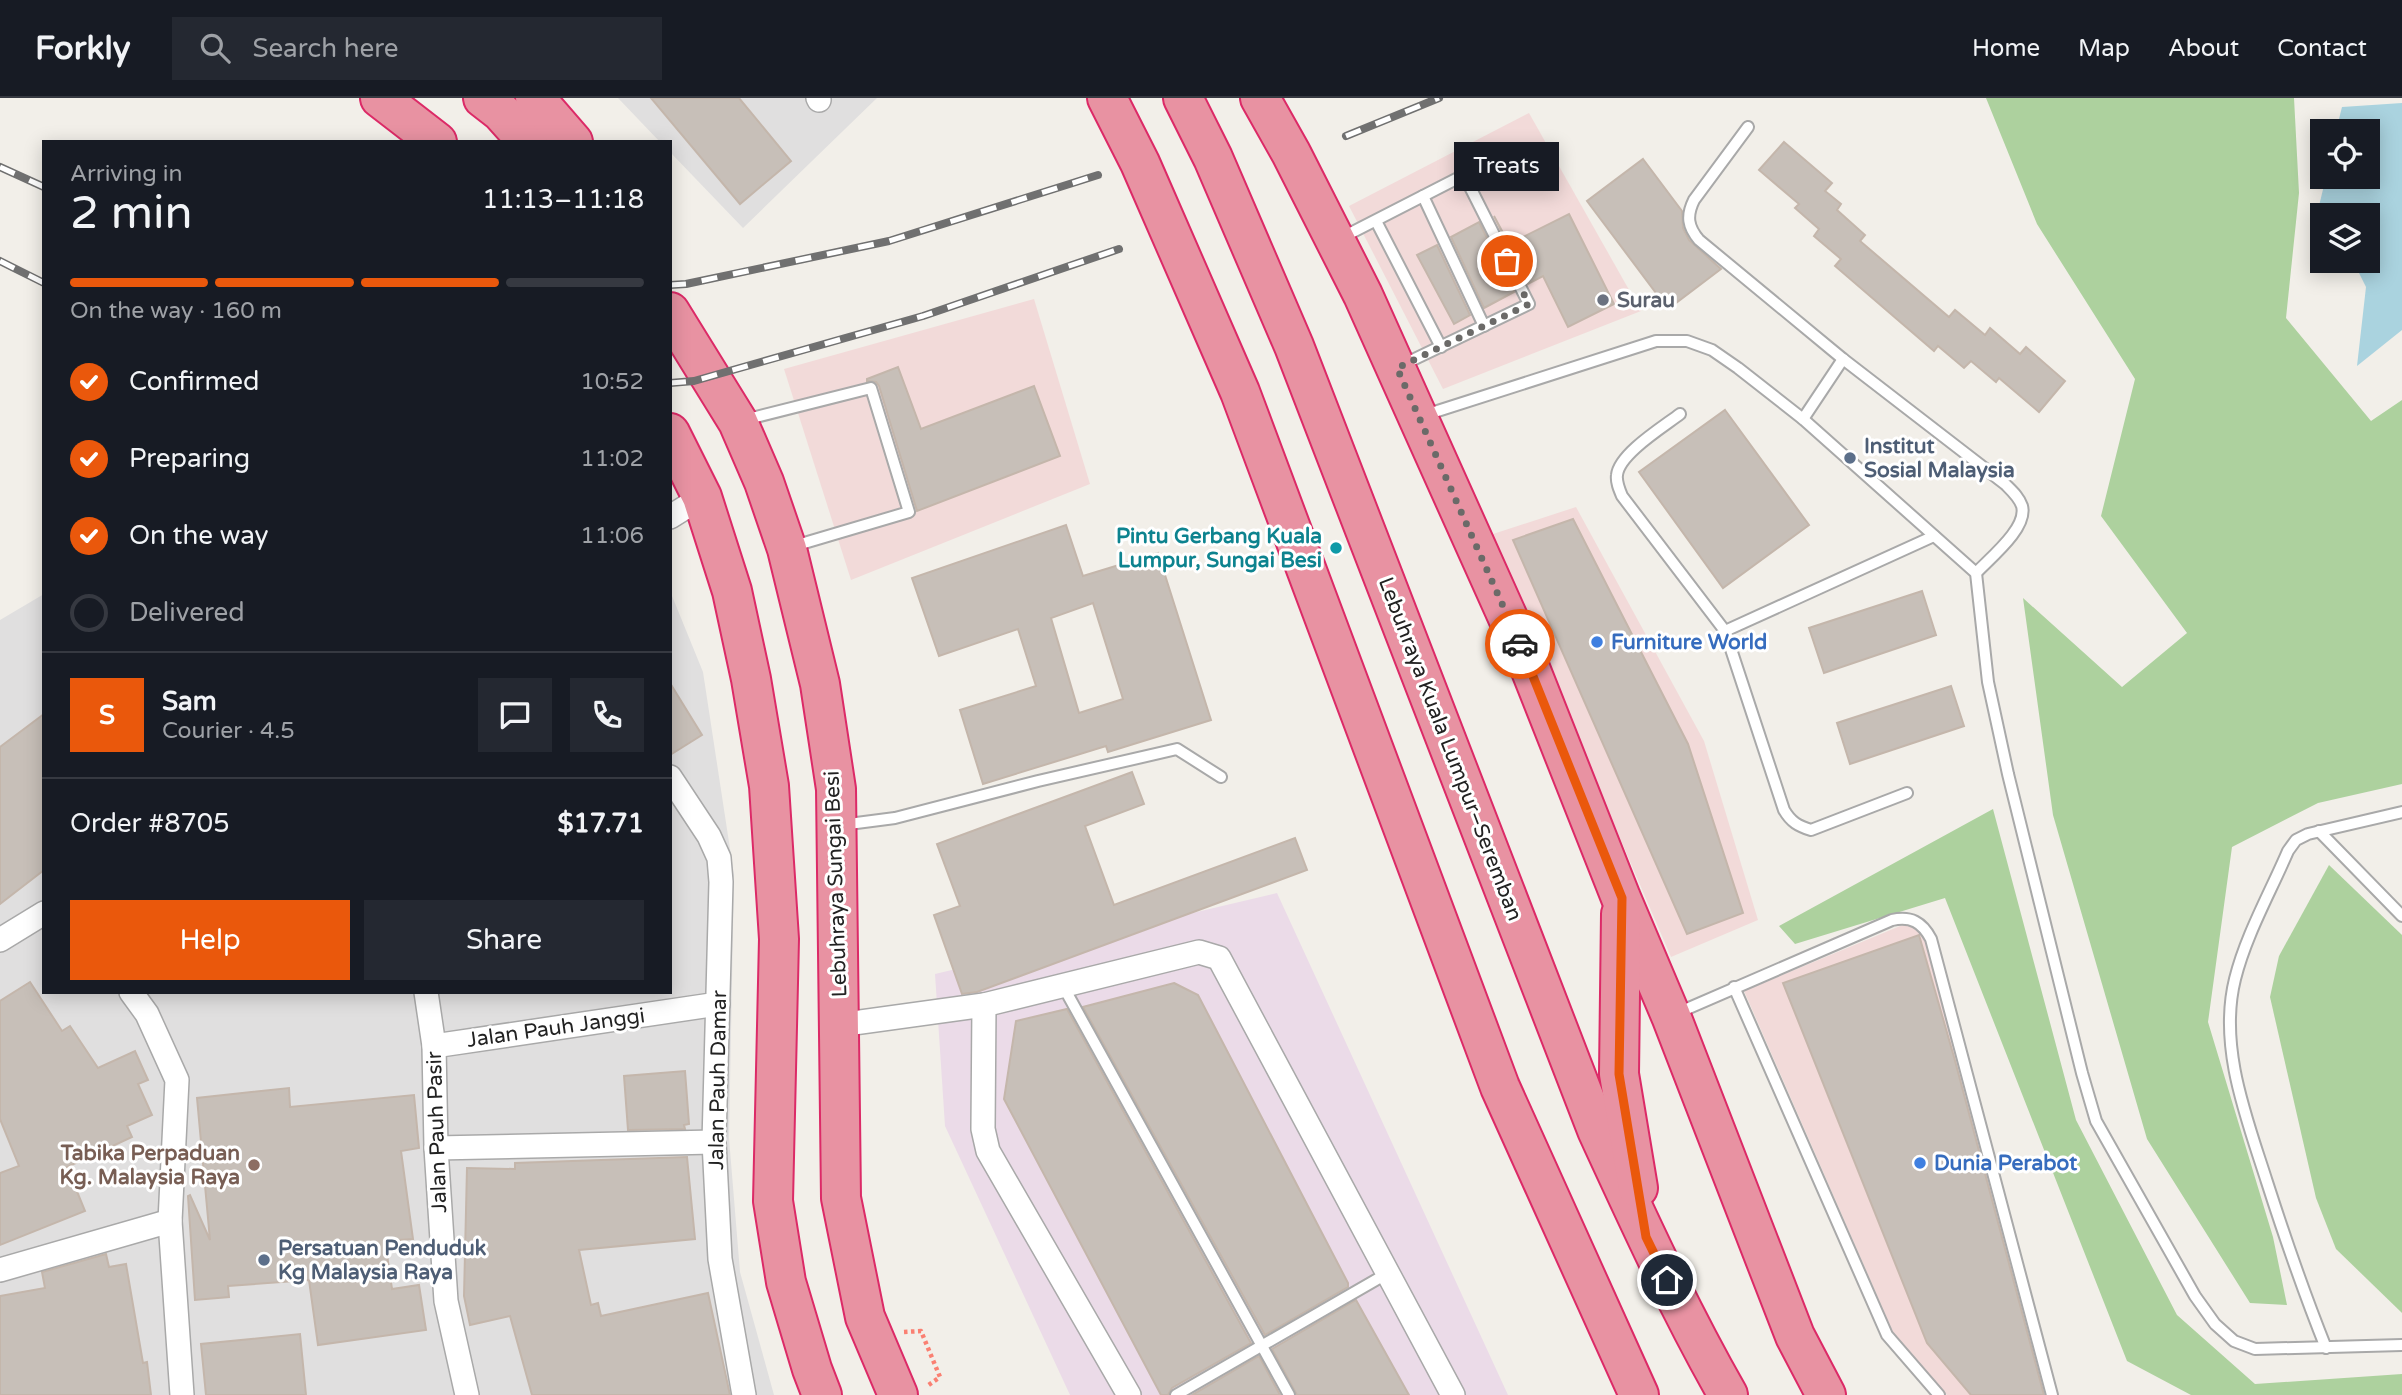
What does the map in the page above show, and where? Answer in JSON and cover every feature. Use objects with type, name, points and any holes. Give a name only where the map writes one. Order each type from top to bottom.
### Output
[{"type":"highway","points":[[380,98],[434,140]]},
{"type":"highway","points":[[483,98],[501,112],[526,140]]},
{"type":"highway","points":[[535,98],[571,140]]},
{"type":"highway","points":[[1107,98],[1140,163],[1240,392],[1500,1087],[1639,1395]]},
{"type":"highway","name":"Lebuhraya Kuala Lumpur–Seremban","points":[[1183,98],[1213,158],[1294,346],[1597,1130],[1646,1237],[1699,1344],[1728,1395]]},
{"type":"highway","points":[[1260,98],[1336,241],[1397,368],[1526,658],[1671,1016],[1795,1336],[1826,1395]]},
{"type":"highway","name":"Lebuhraya Sungai Besi","points":[[672,315],[738,422],[764,482],[787,549],[820,684],[836,789],[838,825],[841,1198],[865,1317],[898,1395]]},
{"type":"highway","points":[[672,437],[702,497],[732,591],[751,679],[769,786],[779,939],[773,1201],[786,1282],[822,1395]]},
{"type":"highway","points":[[1622,898],[1619,1074],[1646,1237]]},
{"type":"street","points":[[672,516],[702,497]]},
{"type":"street","name":"Jalan Pauh Damar","points":[[672,780],[709,836],[719,859],[721,882],[714,1142],[720,1259],[744,1395]]},
{"type":"street","points":[[0,940],[42,914]]},
{"type":"street","points":[[839,1025],[984,1005],[1199,951],[1219,958],[1452,1395]]},
{"type":"street","points":[[132,994],[147,1014],[177,1080],[170,1221],[182,1395]]},
{"type":"street","name":"Jalan Pauh Pasir","points":[[426,994],[434,1046],[436,1147],[446,1301],[467,1395]]},
{"type":"street","name":"Jalan Pauh Janggi","points":[[434,1046],[718,1004]]},
{"type":"street","points":[[984,1005],[984,1129],[988,1151],[1129,1395]]},
{"type":"street","points":[[436,1147],[714,1142]]},
{"type":"street","points":[[0,1270],[170,1221]]},
{"type":"lane","points":[[1748,127],[1694,200],[1688,221],[1692,232],[1843,359],[2006,484],[2017,496],[2023,508],[2022,520],[2016,532],[1976,573]]},
{"type":"lane","points":[[1336,241],[1464,175],[1529,304],[1397,368]]},
{"type":"lane","points":[[1423,196],[1484,326]]},
{"type":"lane","points":[[1376,221],[1441,347]]},
{"type":"lane","points":[[1419,417],[1656,341],[1687,341],[1712,350],[1803,419],[1976,573],[1988,682],[2005,761],[2096,1121],[2195,1296],[2215,1324],[2234,1341],[2255,1349],[2402,1345]]},
{"type":"lane","points":[[1803,419],[1843,359]]},
{"type":"lane","points":[[738,422],[870,388],[909,512],[787,549]]},
{"type":"lane","points":[[1680,414],[1620,464],[1618,485],[1622,496],[1725,631],[1784,810],[1790,820],[1811,830],[1907,793]]},
{"type":"lane","points":[[1725,631],[1934,536]]},
{"type":"lane","points":[[838,825],[895,818],[1038,780],[1177,749],[1221,777]]},
{"type":"lane","points":[[2326,1348],[2298,1278],[2244,1109],[2234,1066],[2230,1025],[2235,981],[2249,939],[2288,851],[2302,836],[2402,813]]},
{"type":"lane","points":[[2319,831],[2402,916]]},
{"type":"lane","points":[[1671,1016],[1892,920],[1904,918],[1916,921],[1926,929],[1931,939],[2052,1395]]},
{"type":"lane","points":[[1063,986],[1289,1395]]},
{"type":"lane","points":[[1734,987],[1887,1335],[1939,1395]]},
{"type":"lane","points":[[1176,1395],[1388,1273]]},
{"type":"shaded area","points":[[618,98],[877,98],[743,228],[672,154],[672,140],[658,140]]},
{"type":"shaded area","points":[[1529,113],[1641,311],[1443,389],[1349,206]]},
{"type":"shaded area","points":[[1034,299],[1090,484],[851,580],[784,369]]},
{"type":"shaded area","name":"Furniture World","points":[[1576,507],[1704,741],[1758,920],[1671,957],[1490,535]]},
{"type":"shaded area","points":[[42,595],[42,994],[672,994],[672,596],[703,672],[734,875],[729,1138],[740,1272],[774,1395],[0,1395],[0,620]]},
{"type":"shaded area","points":[[1277,893],[1508,1395],[1070,1395],[945,1126],[935,974]]},
{"type":"shaded area","name":"Dunia Perabot","points":[[1905,924],[1923,935],[1927,946],[2045,1395],[1947,1395],[1893,1332],[1744,991]]},
{"type":"green space","points":[[1986,98],[2294,98],[2299,193],[2286,318],[2371,421],[2402,400],[2402,784],[2318,803],[2232,847],[2208,1022],[2273,1237],[2287,1305],[2250,1303],[2147,1139],[2053,815],[2023,598],[2122,687],[2187,633],[2101,516],[2135,379],[2037,224]]},
{"type":"green space","points":[[1993,809],[2076,1120],[2177,1315],[2255,1384],[2402,1374],[2402,1395],[2191,1395],[2127,1361],[1945,898],[1795,944],[1779,926]]},
{"type":"green space","points":[[2329,865],[2402,935],[2402,1313],[2336,1249],[2316,1198],[2270,997],[2279,956]]},
{"type":"water","points":[[2402,103],[2402,330],[2357,366],[2366,287],[2359,273],[2380,273],[2380,203],[2320,203],[2323,189],[2380,189],[2380,119],[2339,119],[2342,107]]},
{"type":"building","points":[[651,98],[739,98],[791,161],[740,204]]},
{"type":"building","points":[[1784,142],[1832,183],[1825,191],[1841,204],[1837,210],[1865,235],[1860,241],[1949,317],[1955,310],[1985,335],[1990,328],[2020,354],[2026,347],[2065,381],[2039,412],[1999,378],[1996,382],[1971,361],[1964,368],[1938,346],[1934,351],[1835,266],[1841,259],[1814,236],[1819,229],[1795,208],[1799,204],[1759,170]]},
{"type":"building","points":[[1643,159],[1682,211],[1683,228],[1689,240],[1721,269],[1668,309],[1587,201]]},
{"type":"building","points":[[1569,214],[1614,304],[1568,327],[1543,276],[1528,284],[1494,216],[1509,244]]},
{"type":"building","points":[[1479,222],[1514,292],[1484,308],[1451,237]]},
{"type":"building","points":[[1437,245],[1470,315],[1454,324],[1417,255]]},
{"type":"building","points":[[898,367],[921,429],[1034,386],[1060,456],[917,511],[879,386],[876,382],[867,381]]},
{"type":"building","points":[[1725,410],[1809,525],[1723,588],[1639,472]]},
{"type":"building","name":"Furniture World","points":[[1573,519],[1688,744],[1743,913],[1687,934],[1513,540]]},
{"type":"building","points":[[1066,525],[1083,576],[1158,553],[1211,720],[1108,752],[1106,746],[983,784],[960,710],[1036,686],[1018,629],[939,656],[912,578]],"holes":[[[1093,603],[1123,699],[1079,713],[1051,618]]]},
{"type":"building","points":[[1922,591],[1936,635],[1824,673],[1809,628]]},
{"type":"building","points":[[672,686],[702,735],[672,754]]},
{"type":"building","points":[[1951,686],[1964,726],[1850,764],[1837,723]]},
{"type":"building","points":[[42,716],[42,872],[0,904],[0,747]]},
{"type":"building","points":[[1132,772],[1144,804],[1085,826],[1114,905],[1295,838],[1307,870],[977,992],[962,994],[934,915],[960,906],[937,844]]},
{"type":"building","name":"Dunia Perabot","points":[[1919,935],[2044,1395],[1971,1395],[1927,1343],[1783,983]]},
{"type":"building","points":[[30,982],[62,1031],[70,1026],[98,1068],[135,1051],[148,1080],[138,1084],[152,1115],[127,1126],[132,1137],[67,1167],[85,1211],[0,1245],[0,1173],[19,1166],[0,1119],[0,1001]]},
{"type":"building","points":[[1174,983],[1198,995],[1348,1283],[1348,1287],[1265,1335],[1083,1007]]},
{"type":"building","points":[[1067,1009],[1251,1343],[1172,1388],[1168,1395],[1161,1395],[1004,1099],[1016,1021]]},
{"type":"building","points":[[685,1071],[689,1124],[684,1125],[685,1129],[628,1130],[624,1076]]},
{"type":"building","points":[[289,1088],[290,1107],[414,1095],[419,1148],[401,1151],[413,1239],[385,1241],[392,1289],[419,1285],[426,1330],[318,1345],[309,1280],[228,1286],[229,1297],[195,1300],[190,1195],[210,1240],[197,1098]]},
{"type":"building","points":[[687,1157],[695,1239],[579,1250],[591,1305],[598,1303],[601,1316],[708,1293],[730,1395],[532,1395],[510,1316],[470,1325],[464,1296],[467,1168],[515,1169],[515,1163]]},
{"type":"building","points":[[106,1254],[109,1267],[126,1264],[143,1363],[147,1362],[151,1395],[0,1395],[0,1296],[45,1288],[42,1272]]},
{"type":"building","points":[[1356,1300],[1409,1395],[1297,1395],[1272,1349]]},
{"type":"building","points":[[300,1334],[306,1395],[206,1395],[201,1344]]},
{"type":"building","points":[[1259,1356],[1280,1395],[1192,1395]]},
{"type":"railway","points":[[1346,136],[1439,98]]},
{"type":"railway","points":[[0,167],[42,186]]},
{"type":"railway","points":[[672,285],[889,241],[1098,175]]},
{"type":"railway","points":[[672,383],[694,381],[923,316],[1119,249]]},
{"type":"railway","points":[[0,261],[42,282]]},
{"type":"way so far","points":[[1507,261],[1529,304],[1397,368],[1520,644]]},
{"type":"place","name":"Treats","points":[[1507,261]]},
{"type":"place","name":"Surau","points":[[1603,300]]},
{"type":"place","name":"Institut Sosial Malaysia","points":[[1850,458]]},
{"type":"place","name":"Pintu Gerbang Kuala Lumpur, Sungai Besi","points":[[1336,548]]},
{"type":"place","name":"Furniture World","points":[[1597,642]]},
{"type":"place","name":"Dunia Perabot","points":[[1920,1163]]},
{"type":"place","name":"Tabika Perpaduan Kg. Malaysia Raya","points":[[254,1165]]},
{"type":"place","name":"Persatuan Penduduk Kg Malaysia Raya","points":[[264,1260]]},
{"type":"route","points":[[1520,644],[1622,898],[1619,1074],[1646,1237],[1667,1280]]}]
